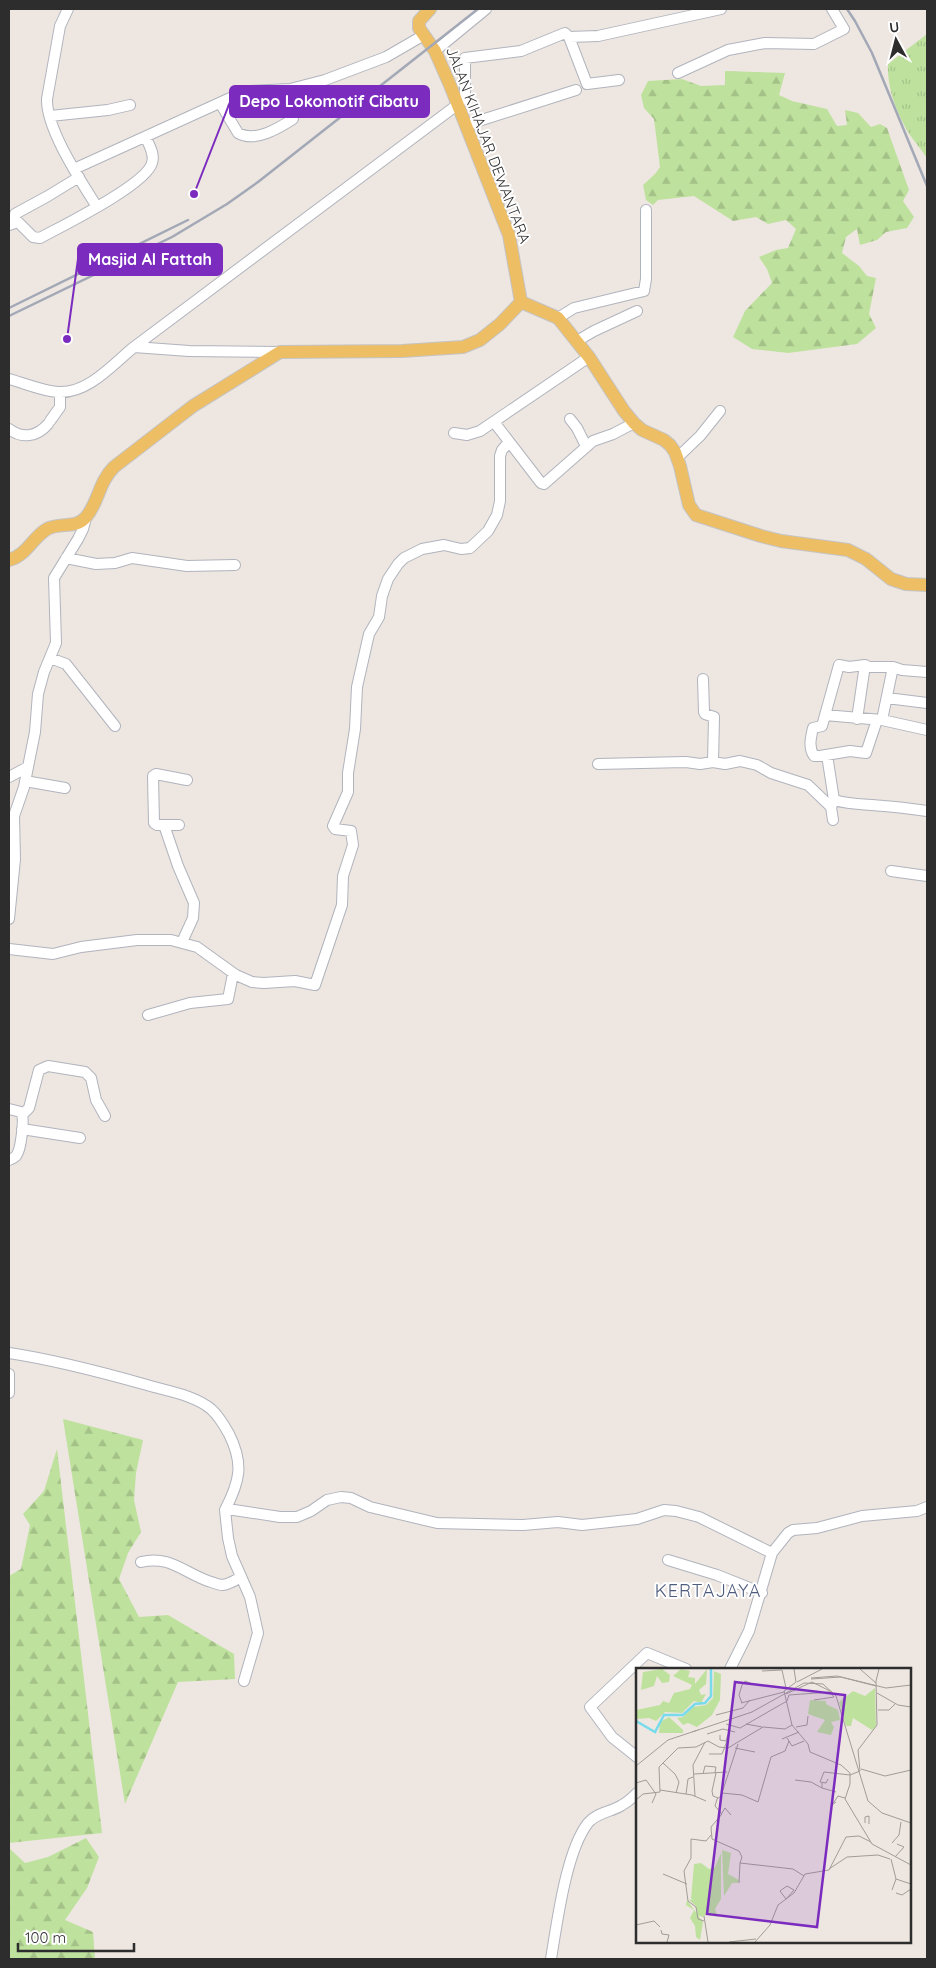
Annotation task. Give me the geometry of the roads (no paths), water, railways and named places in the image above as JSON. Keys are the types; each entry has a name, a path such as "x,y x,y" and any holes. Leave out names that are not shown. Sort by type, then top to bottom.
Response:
{"main road":[{"path":"424,35 418,25 424,14 430,9"},
{"name":"JALAN KIHAJAR DEWANTARA","path":"424,35 435,51 509,235 521,302"},
{"path":"9,560 21,555 41,533 49,528 80,522 86,518 104,478 114,466 193,406 280,352 402,351 464,348 480,340 493,330 521,302 558,318 589,357 624,412 642,430 664,440 675,452 687,499 696,514 768,538 848,550 866,559 891,579 906,584 927,585"}],"street":[{"path":"68,9 60,26 47,99 50,116 61,145 97,207"},
{"path":"435,51 486,9"},
{"path":"9,379 60,392 71,391 91,382 134,347 457,105 465,97 465,58 521,51 563,34 569,36 598,36 721,9"},
{"path":"678,73 728,50 764,43 814,44 844,29 832,9"},
{"path":"10,224 15,214 48,196 76,173 220,103 250,91 290,89 325,80 386,57 424,35"},
{"path":"569,36 587,84 619,80"},
{"path":"466,125 576,90"},
{"path":"220,103 238,133 242,135 267,133 293,119"},
{"path":"50,116 108,110 130,105"},
{"path":"10,224 19,223 33,237 40,238 97,207 142,176 150,167 153,158 146,138"},
{"path":"558,318 574,308 644,291 646,280 646,210"},
{"path":"577,341 637,311"},
{"path":"134,347 189,351 280,352"},
{"path":"454,433 460,435 473,434 494,422 589,357"},
{"path":"9,429 18,435 27,436 40,432 60,407 60,392"},
{"path":"677,458 700,436 720,411"},
{"path":"570,419 586,446"},
{"path":"494,422 541,483 544,484 597,438 613,434 634,423"},
{"path":"9,949 53,954 80,947 162,939 182,942 205,951 233,974 257,982 295,982 315,985 342,905 343,876 352,850 351,831 335,829 333,826 348,792 348,773 355,730 357,687 369,634 380,614 382,596 392,571 404,558 422,549 444,545 461,549 470,548 488,531 497,515 500,504 500,453 509,442"},
{"path":"9,919 15,859 14,816 25,781 35,732 38,694 56,642 54,578 84,529 86,518"},
{"path":"66,558 96,564 115,563 132,558 187,566 235,565"},
{"path":"50,658 66,664 115,726"},
{"path":"893,667 887,698 866,753 850,751 814,756 811,752 810,742 812,728 822,726 839,665 849,667 865,665 869,667 893,667 902,670 927,672"},
{"path":"856,719 865,665"},
{"path":"703,679 704,714 714,717 713,762"},
{"path":"887,698 927,703"},
{"path":"825,715 879,720 927,730"},
{"path":"827,755 833,820"},
{"path":"598,764 686,762 725,764 740,761 758,765 771,773 808,785 833,804 851,802 858,805 927,811"},
{"path":"9,777 28,766"},
{"path":"179,825 157,825 154,823 154,775 187,780"},
{"path":"25,781 65,788"},
{"path":"164,825 178,866 194,903 193,918 182,942"},
{"path":"891,871 927,876"},
{"path":"148,1015 190,1002 226,999 228,998 233,974"},
{"path":"9,1160 16,1155 20,1147 23,1114 29,1108 38,1070 48,1066 83,1071 88,1074 92,1081 96,1100 105,1116"},
{"path":"9,1109 23,1114"},
{"path":"22,1129 80,1138"},
{"path":"9,1353 44,1358 102,1372 186,1397 210,1409 222,1422 232,1440 239,1463 236,1482 225,1510 228,1538 232,1556 254,1607 258,1633 244,1681"},
{"path":"9,1374 9,1393"},
{"path":"225,1510 280,1517 297,1517 311,1512 327,1500 341,1497 352,1498 370,1507 437,1523 523,1525 558,1522 582,1525 636,1519 664,1510 699,1517 772,1553"},
{"path":"730,1668 749,1631 762,1593 772,1553 784,1537 793,1530 817,1528 862,1516 917,1511 927,1507"},
{"path":"668,1560 717,1575 762,1593"},
{"path":"141,1562 165,1561 200,1578 221,1585 228,1584 241,1577"},
{"path":"590,1707 647,1653 684,1668"},
{"path":"590,1707 636,1752"},
{"path":"590,1707 612,1737 636,1756"},
{"path":"551,1959 561,1900 569,1867 588,1823 602,1813 621,1806 636,1794"}],"railway":[{"path":"9,316 172,237 227,204 258,182 478,9"},
{"path":"847,9 872,53 927,186"},
{"path":"9,308 188,220"}],"place":[{"name":"Depo Lokomotif Cibatu","path":"194,194"},
{"name":"Masjid Al Fattah","path":"67,339"}],"district":[{"name":"KERTAJAYA","path":"708,1591"}]}
